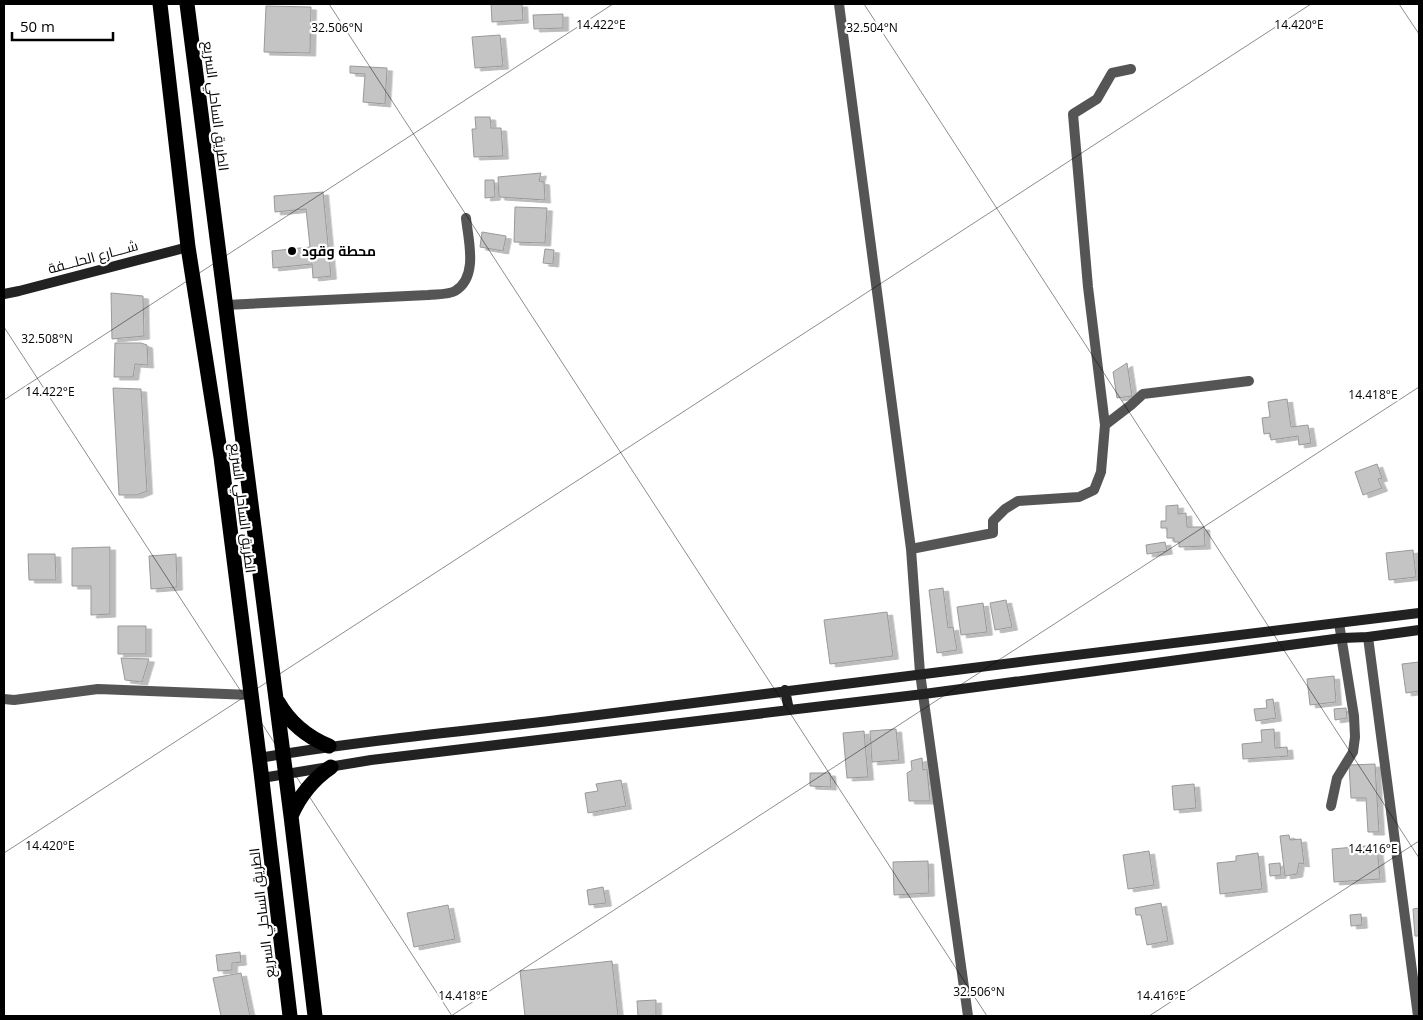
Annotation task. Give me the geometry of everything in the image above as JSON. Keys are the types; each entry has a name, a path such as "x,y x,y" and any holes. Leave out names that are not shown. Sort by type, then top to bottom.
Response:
{"highway":[{"name":"الطريق الساحلي السريع","path":"160,4 188,246 221,456 290,1016"},
{"name":"الطريق الساحلي السريع","path":"187,4 292,816 315,1016"},
{"path":"276,699 298,728 329,746"},
{"path":"292,816 303,793 311,783 331,767"}],"street":[{"path":"839,4 911,550 920,673 968,1016"},
{"path":"911,550 993,534 993,521 1005,509 1018,501 1079,497 1094,490 1101,472 1105,424 1088,286 1073,114 1097,99 1112,73 1131,69"},
{"path":"226,305 428,295 454,292 465,281 471,265 466,218"},
{"name":"شــــارع الحلـــفة","path":"4,294 188,246"},
{"path":"1105,424 1143,394 1249,381"},
{"path":"259,758 329,746 475,731 920,673 1419,613"},
{"path":"1331,806 1337,778 1353,752 1355,738 1354,716 1340,623"},
{"path":"262,778 371,760 924,694 1342,638 1419,630"},
{"path":"1368,636 1418,1016"},
{"path":"1096,653 1096,671"},
{"path":"4,700 98,689 251,695"},
{"path":"785,690 789,710"},
{"path":"475,731 475,748"}],"building":[{"path":"491,4 522,4 523,20 492,22"},
{"path":"266,6 311,7 310,53 264,52"},
{"path":"563,14 563,28 534,29 533,15"},
{"path":"500,35 503,66 475,68 472,37"},
{"path":"350,66 387,68 385,104 363,102 365,74 350,73"},
{"path":"475,117 490,117 491,128 501,128 503,156 474,157 472,129 476,129"},
{"path":"541,173 539,181 544,182 545,200 499,197 498,177"},
{"path":"485,180 494,180 495,197 485,198"},
{"path":"323,192 331,276 313,278 312,264 273,268 272,251 310,247 306,209 275,212 274,196"},
{"path":"515,207 547,208 545,243 514,242"},
{"path":"482,232 506,236 503,251 480,247"},
{"path":"545,249 554,250 553,264 543,263"},
{"path":"111,293 143,296 144,336 112,339"},
{"path":"115,343 141,343 147,345 148,365 135,364 133,377 114,377"},
{"path":"1127,363 1132,396 1117,398 1113,372"},
{"path":"113,388 141,389 147,491 137,495 119,495"},
{"path":"1287,399 1291,427 1308,425 1311,443 1299,445 1298,436 1271,440 1270,433 1264,434 1262,418 1270,417 1268,402"},
{"path":"1377,464 1382,478 1378,479 1382,488 1363,495 1355,472"},
{"path":"1178,505 1178,514 1186,513 1187,527 1204,527 1205,546 1179,547 1179,542 1174,542 1174,538 1167,538 1167,528 1161,528 1161,521 1166,521 1166,506"},
{"path":"1165,542 1167,551 1147,554 1146,545"},
{"path":"110,547 110,614 91,615 91,586 72,586 72,548"},
{"path":"1413,550 1416,577 1389,580 1386,553"},
{"path":"28,554 55,554 56,580 29,580"},
{"path":"176,554 177,587 151,589 149,556"},
{"path":"943,588 948,628 953,627 957,650 937,653 929,590"},
{"path":"1006,600 1012,627 995,630 990,603"},
{"path":"983,603 987,632 961,635 957,607"},
{"path":"887,612 893,656 830,664 824,620"},
{"path":"118,626 146,626 146,654 118,654"},
{"path":"121,658 149,659 142,682 125,680"},
{"path":"1419,662 1419,691 1406,693 1402,664"},
{"path":"1334,676 1336,702 1310,705 1307,679"},
{"path":"1273,699 1276,718 1256,721 1254,709 1267,708 1266,700"},
{"path":"1346,708 1347,718 1335,720 1334,709"},
{"path":"896,729 899,760 872,762 870,731"},
{"path":"1274,729 1275,748 1287,747 1288,756 1243,759 1242,744 1262,742 1261,730"},
{"path":"864,731 868,777 847,778 843,733"},
{"path":"922,758 923,770 927,769 930,801 909,801 907,773 912,770 911,761"},
{"path":"1375,764 1379,832 1368,832 1366,798 1351,798 1349,765"},
{"path":"810,773 830,773 831,787 810,786"},
{"path":"621,780 626,806 588,813 585,793 598,791 596,784"},
{"path":"1194,784 1196,808 1174,810 1172,786"},
{"path":"1289,835 1290,840 1301,839 1304,864 1299,863 1297,874 1285,876 1280,836"},
{"path":"1377,845 1380,879 1334,882 1332,849"},
{"path":"1149,851 1154,885 1128,889 1123,855"},
{"path":"1258,853 1262,889 1220,894 1217,863 1236,861 1236,856"},
{"path":"928,861 929,893 894,895 893,862"},
{"path":"1280,863 1281,875 1270,876 1269,864"},
{"path":"603,887 606,903 589,905 587,890"},
{"path":"1161,903 1168,941 1147,945 1141,915 1136,915 1135,908"},
{"path":"448,905 455,939 414,947 407,913"},
{"path":"1419,908 1419,936 1415,936 1413,909"},
{"path":"1361,914 1362,925 1351,926 1350,915"},
{"path":"240,952 241,962 232,963 232,970 218,971 216,955"},
{"path":"612,961 618,1016 525,1016 520,971"},
{"path":"241,973 250,1016 221,1016 213,978"},
{"path":"656,1000 656,1016 638,1016 637,1001"}],"place":[{"name":"محطة وقود","path":"292,251"}]}
